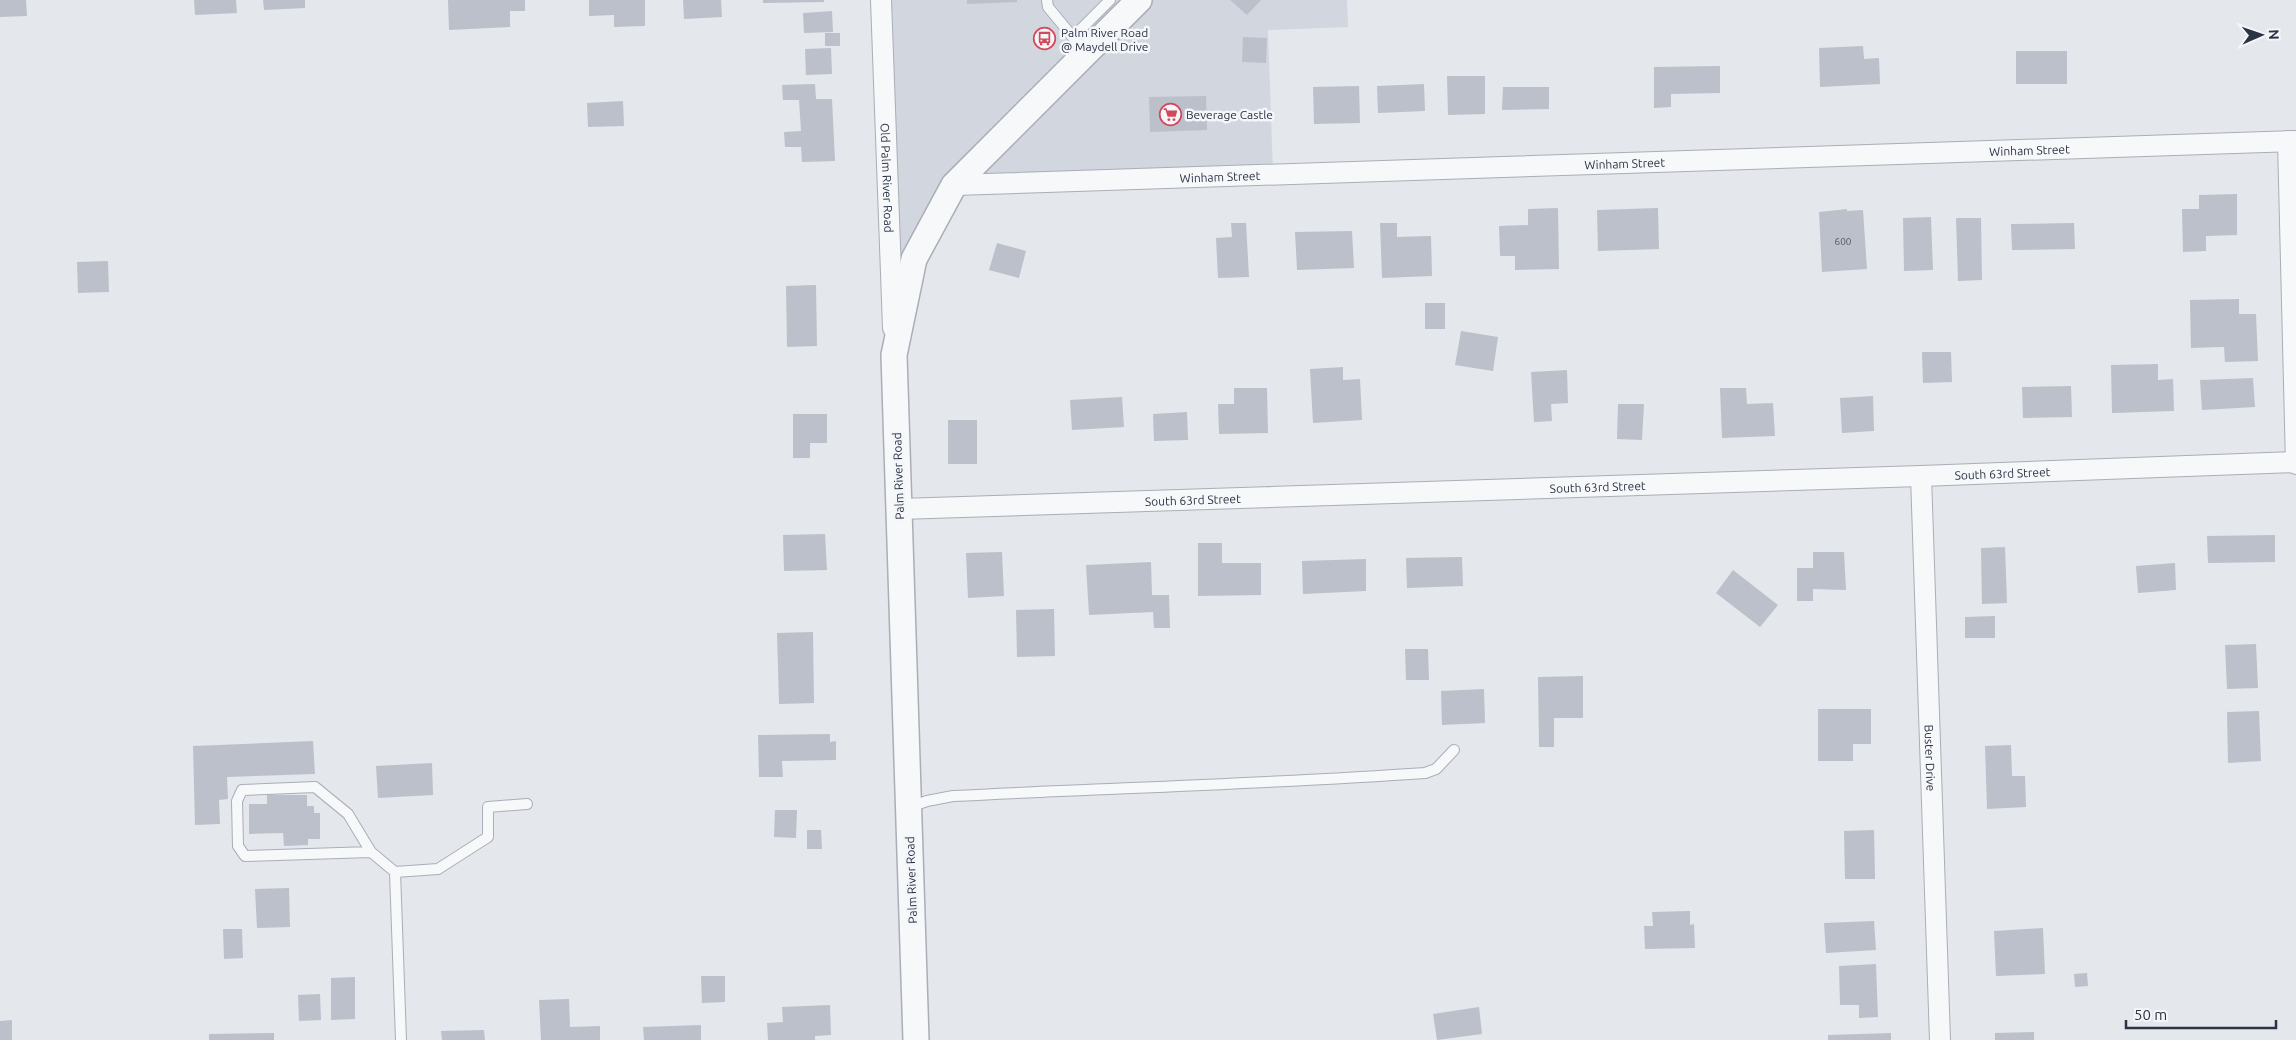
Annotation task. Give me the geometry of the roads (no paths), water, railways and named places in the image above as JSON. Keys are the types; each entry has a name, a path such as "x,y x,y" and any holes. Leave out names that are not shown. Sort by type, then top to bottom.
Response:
{"street":[{"name":"Old Palm River Road","path":"881,0 894,355"},
{"name":"Palm River Road","path":"916,1040 894,355 914,259 954,185 1079,45 1139,0"},
{"name":"Winham Street","path":"954,185 2292,141"},
{"path":"2292,141 2296,463"},
{"name":"South 63rd Street","path":"898,509 2296,463"},
{"name":"Buster Drive","path":"1921,476 1940,1040"}],"lane":[{"path":"1047,0 1048,7 1079,45 1110,0"},
{"path":"909,808 933,799 953,796 1208,784 1282,783 1425,773 1436,769 1454,750"},
{"path":"371,852 245,856 238,846 237,801 242,790 315,787 348,814 371,852 395,872 438,869 488,837 488,807 527,804"},
{"path":"395,872 401,1040"}],"place":[{"name":"Palm River Road @ Maydell Drive","path":"1045,39"},
{"name":"Beverage Castle","path":"1170,114"}]}
